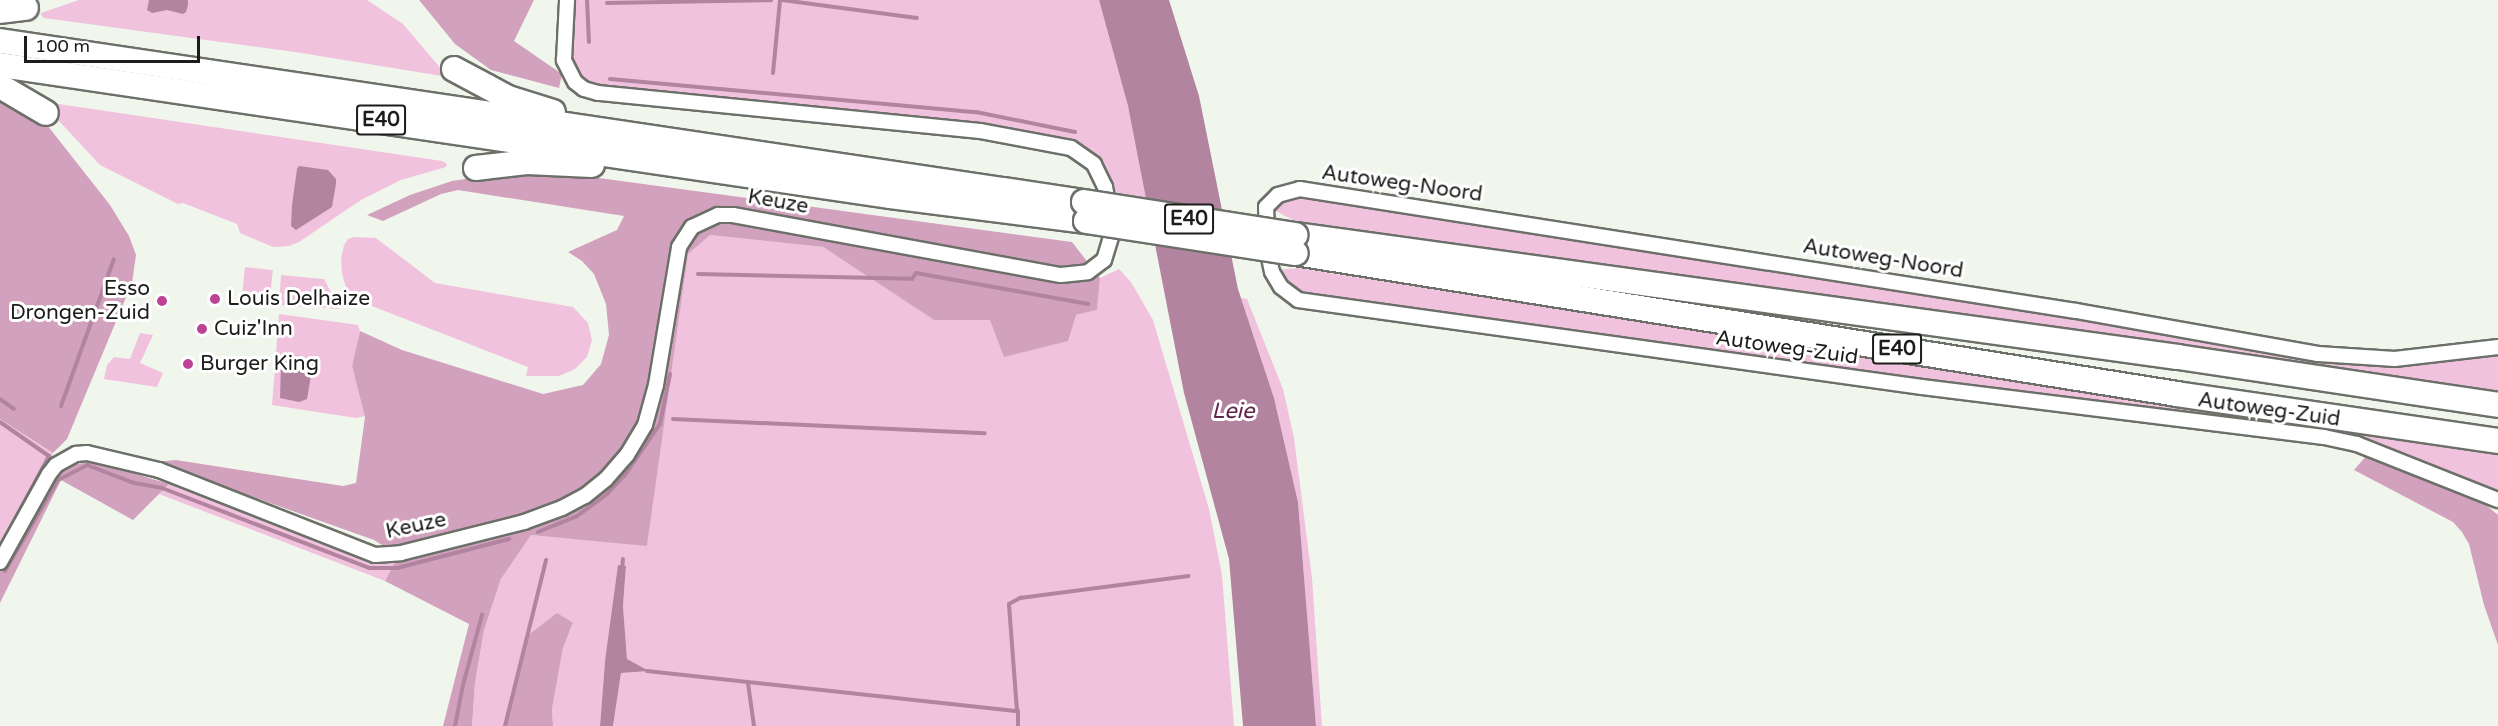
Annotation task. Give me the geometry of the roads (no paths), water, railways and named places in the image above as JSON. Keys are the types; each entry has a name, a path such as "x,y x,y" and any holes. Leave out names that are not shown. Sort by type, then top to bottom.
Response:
{"highway":[{"path":"0,11 26,8"},
{"name":"E40","path":"0,42 594,129 1085,212 1296,244 2165,392 2498,441"},
{"name":"E40","path":"0,65 762,176 1085,212"},
{"path":"454,69 508,98 569,117 594,129"},
{"path":"0,86 46,113"},
{"path":"476,168 527,162 762,176"},
{"name":"E40","path":"1296,244 2178,357 2498,405"}],"street":[{"name":"Keuze","path":"0,562 49,474 56,465 76,454 87,453 159,470 375,555 401,553 524,522 562,508 585,496 606,479 627,455 645,425 656,385 679,247 692,227 718,215 733,215 1061,274 1088,272 1104,260 1113,230 1105,187 1094,164 1071,148 980,132 598,93 575,82 564,60 567,0"},
{"name":"Autoweg-Noord","path":"1266,207 1278,195 1300,189 2076,311 2318,354 2395,359 2498,347"},
{"name":"Autoweg-Zuid","path":"1266,207 1268,253 1272,272 1281,287 1298,300 1910,386 2324,437 2357,444 2498,500"}],"water":[{"path":"149,0 188,0 188,5 183,14 167,10 152,13 147,10"},
{"name":"Leie","path":"1099,0 1169,0 1199,96 1238,289 1274,398 1298,502 1316,726 1243,726 1229,559 1184,393 1128,106"},
{"path":"299,166 328,170 336,179 336,184 332,207 296,230 291,226"},
{"path":"288,355 301,356 313,364 307,399 299,402 280,398 281,364"},
{"path":"618,565 626,566 623,606 627,659 649,671 621,673 613,726 600,726 605,661"}],"waterway":[{"path":"587,0 589,42"},
{"path":"607,3 771,0"},
{"path":"773,73 780,0"},
{"path":"782,0 917,18"},
{"path":"610,79 976,112 1075,132"},
{"path":"61,406 114,259"},
{"path":"698,274 912,279 916,273 1088,304"},
{"path":"538,532 577,516 607,494 624,476 660,424 670,374"},
{"path":"0,399 14,409"},
{"path":"673,419 985,433"},
{"path":"0,422 49,456 0,547"},
{"path":"5,571 58,480 87,465 134,483 162,488 369,568 397,568 509,539"},
{"path":"622,570 623,559"},
{"path":"505,726 546,560"},
{"path":"1017,711 1009,604 1020,598 1189,576"},
{"path":"455,726 463,685 482,615"},
{"path":"647,671 1018,711 1018,726"},
{"path":"748,683 754,726"}],"place":[{"name":"Louis Delhaize","path":"215,299"},
{"name":"Esso Drongen-Zuid","path":"162,301"},
{"name":"Cuiz'Inn","path":"202,329"},
{"name":"Burger King","path":"188,364"}]}
